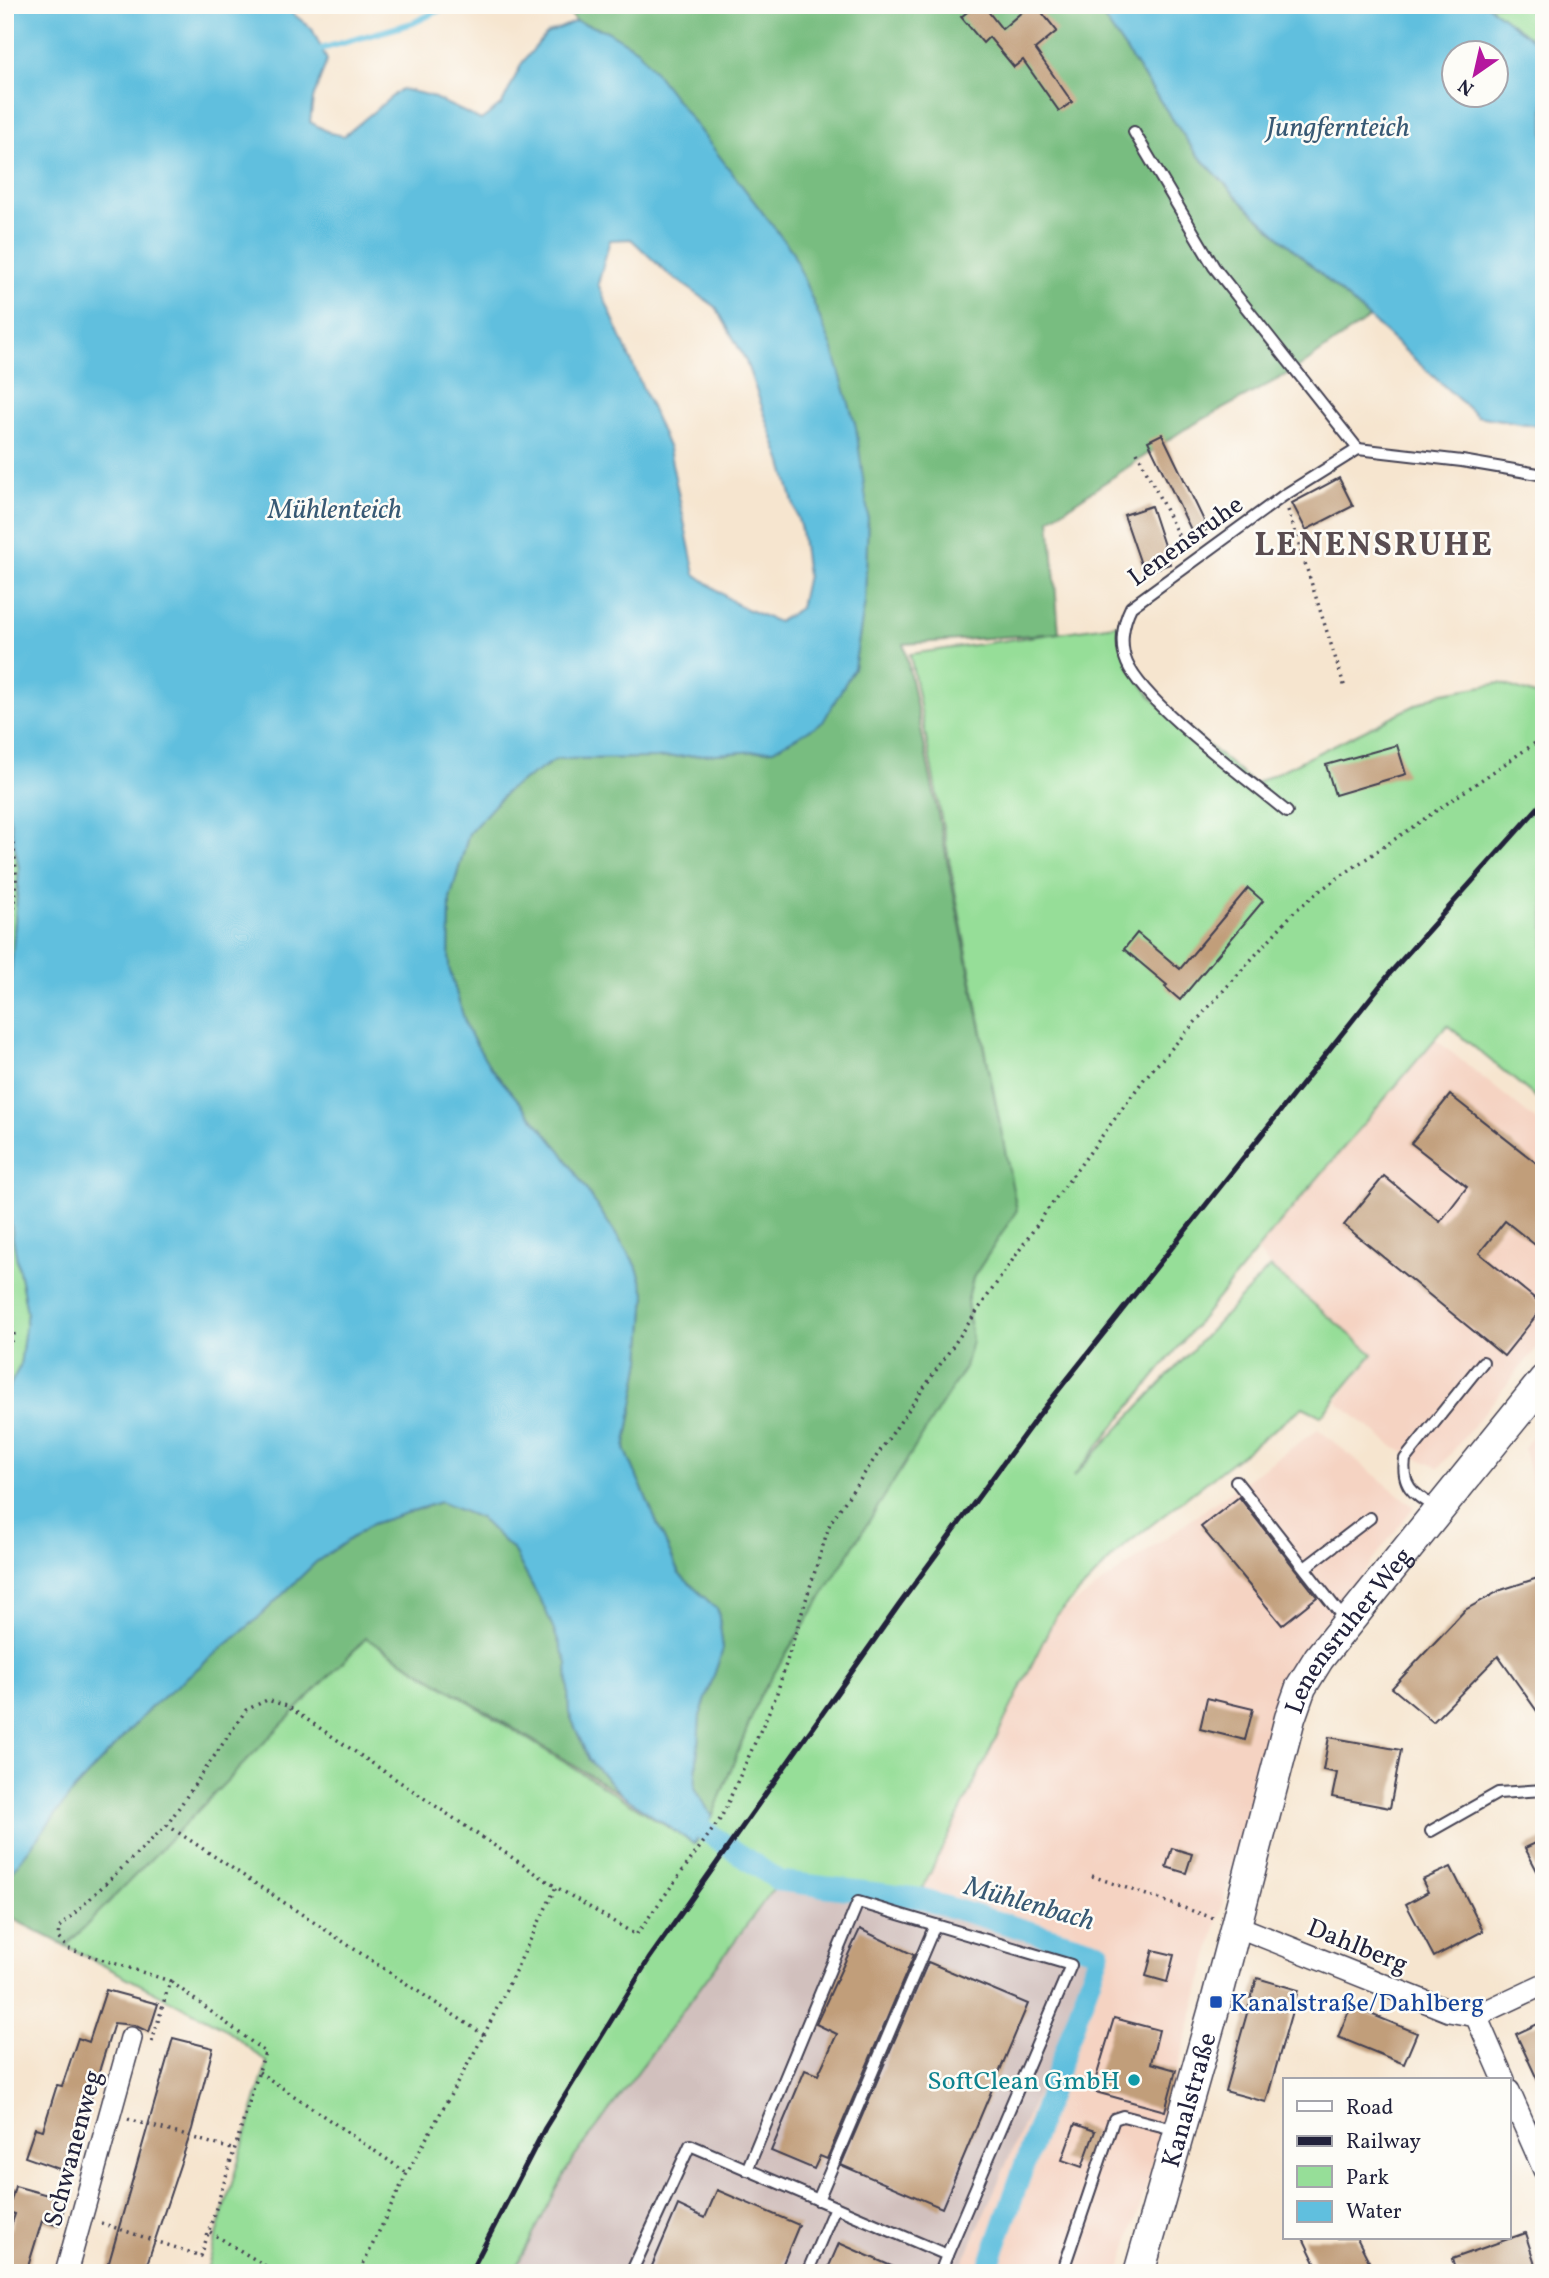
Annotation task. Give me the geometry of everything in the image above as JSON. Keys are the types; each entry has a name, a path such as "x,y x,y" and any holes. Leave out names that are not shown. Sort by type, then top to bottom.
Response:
{"street":[{"name":"Lenensruher Weg","path":"1234,1925 1290,1718 1307,1678 1347,1622 1544,1380"},
{"name":"Dahlberg","path":"1234,1925 1449,2011 1476,2016"},
{"name":"Kanalstraße","path":"1139,2273 1180,2131 1234,1925"},
{"path":"1503,2078 1476,2016 1544,1984"},
{"name":"Schwanenweg","path":"66,2273 131,2038"},
{"path":"1510,2093 1544,2170"}],"lane":[{"path":"1535,5 1544,12"},
{"path":"1134,132 1214,267 1358,449 1462,461 1544,475"},
{"name":"Lenensruhe","path":"1287,812 1152,698 1127,663 1122,624 1131,607 1283,496 1358,449"},
{"path":"1438,1510 1413,1493 1403,1475 1405,1459 1483,1362"},
{"path":"1236,1481 1347,1622"},
{"path":"1306,1567 1370,1518"},
{"path":"1431,1831 1498,1793 1544,1790"},
{"path":"747,2169 858,1902 1071,1965 940,2273"},
{"path":"818,2200 936,1924"},
{"path":"1062,2273 1114,2119 1123,2116 1180,2131"},
{"path":"631,2273 691,2145 947,2255"},
{"path":"807,2273 835,2207"}],"path":[{"path":"1136,452 1192,562"},
{"path":"1283,496 1345,688"},
{"path":"82,2217 201,2256 265,2052 170,1981 69,1949 58,1938 60,1928 167,1825 246,1710 267,1700 287,1706 556,1887 636,1935 721,1818 776,1696 830,1523 1050,1206 1145,1078 1302,905 1544,737"},
{"path":"5,817 10,830 16,877 13,927 5,960"},
{"path":"5,1203 5,1234"},
{"path":"5,1292 14,1335 5,1354"},
{"path":"167,1825 484,2035"},
{"path":"1092,1876 1234,1925"},
{"path":"359,2273 407,2173 484,2035 556,1887"},
{"path":"131,2038 151,2044 170,1981"},
{"path":"259,2072 407,2173"},
{"path":"110,2114 235,2150"},
{"path":"209,2231 277,2273"}],"shaded area":[{"path":"1435,1039 1544,1127 1544,1339 1439,1468 1395,1448 1337,1402 1373,1354 1270,1267 1257,1250"},
{"path":"1544,1419 1544,1509 1537,1508 1524,1448"},
{"path":"1318,1429 1414,1507 1305,1648 1277,1702 1143,2198 1119,2273 958,2273 1100,1952 918,1898 1055,1617"},
{"path":"779,1881 918,1898 1100,1952 958,2273 513,2273 571,2162"}],"green space":[{"path":"563,5 1095,5 1195,152 1247,207 1369,318 1297,369 1185,429 1050,519 1059,633 904,644 1017,1210 973,1278 967,1302 972,1341 965,1367 760,1696 712,1817 695,1788 700,1716 723,1649 718,1610 679,1574 625,1449 641,1360 646,1295 636,1265 561,1151 490,1067 467,1029 449,968 450,899 469,833 508,790 557,759 657,758 773,750 823,721 854,668 865,602 868,514 792,251 725,165 607,31 576,21"},
{"path":"1487,5 1544,5 1544,48"},
{"path":"1122,624 1127,663 1152,698 1254,784 1438,694 1500,683 1544,698 1544,1104 1447,1025 1257,1250 1073,1477 1270,1267 1373,1354 1321,1416 1303,1407 1123,1547 1055,1617 918,1898 779,1881 571,2162 513,2273 206,2273 267,2062 224,2028 66,1946 366,1638 695,1844 712,1817 760,1696 972,1341 967,1302 973,1278 1016,1210 910,654"},
{"path":"5,793 19,869 5,1050"},
{"path":"5,1172 13,1239 27,1312 20,1366 5,1395"},
{"path":"440,1502 480,1518 513,1550 546,1611 567,1663 569,1713 589,1760 622,1795 366,1638 66,1946 5,1915 5,1880 75,1789 152,1706 256,1620 316,1562 372,1524"}],"water":[{"name":"Mühlenteich","path":"5,5 289,5 292,13 312,29 327,60 313,99 310,122 330,133 344,136 401,89 428,95 481,120 502,104 522,63 546,34 576,21 607,31 638,50 792,251 832,347 856,427 868,514 865,602 854,668 823,722 773,750 657,758 557,759 508,790 469,833 450,899 449,968 467,1029 490,1067 561,1151 636,1265 646,1295 641,1360 625,1449 679,1574 718,1610 723,1649 700,1716 695,1788 712,1817 694,1844 622,1795 589,1760 569,1713 567,1663 546,1611 513,1550 480,1518 440,1502 372,1524 316,1562 256,1620 152,1706 75,1789 5,1880 5,1395 20,1366 27,1312 13,1239 5,1172 5,1050 19,869 5,793","holes":["631,239 667,273 716,307 745,359 782,463 801,530 807,575 800,608 778,622 739,606 695,574 669,449 598,284 610,240"]},
{"name":"Jungfernteich","path":"1095,5 1487,5 1544,48 1544,427 1477,416 1247,207 1195,152"}],"building":[{"path":"976,5 983,5 1002,29 1030,5 1036,5 1057,31 1035,49 1072,102 1059,111 1023,60 1014,67 989,37 983,43 961,17"},
{"path":"1162,434 1208,529 1194,536 1148,441"},
{"path":"1339,478 1353,506 1306,530 1292,503"},
{"path":"1151,506 1170,564 1144,573 1124,515"},
{"path":"1397,745 1406,774 1335,795 1326,765"},
{"path":"1248,888 1263,901 1180,1000 1165,987 1167,985 1124,949 1137,933 1180,969"},
{"path":"1450,1095 1544,1169 1544,1252 1505,1221 1479,1253 1544,1306 1504,1356 1344,1225 1384,1176 1440,1222 1467,1187 1411,1143"},
{"path":"1239,1497 1317,1597 1282,1625 1201,1527"},
{"path":"1544,1576 1544,1721 1498,1656 1433,1722 1392,1688 1465,1610 1501,1590"},
{"path":"1207,1698 1253,1709 1245,1740 1200,1729"},
{"path":"1329,1737 1401,1750 1390,1808 1332,1797 1337,1773 1323,1770"},
{"path":"1544,1839 1544,1884 1525,1848"},
{"path":"1172,1848 1192,1854 1186,1873 1166,1867"},
{"path":"1451,1867 1483,1931 1434,1957 1406,1904 1428,1892 1422,1880"},
{"path":"860,1929 914,1955 827,2159 820,2156 814,2169 771,2151 805,2070 818,2075 837,2034 816,2024"},
{"path":"1153,1950 1174,1955 1167,1982 1146,1976"},
{"path":"928,1962 1028,2004 942,2208 841,2165"},
{"path":"1257,1978 1298,1990 1266,2102 1225,2091"},
{"path":"106,1990 158,2004 149,2032 134,2025 114,2023 68,2172 25,2157 35,2128 43,2130 57,2085 62,2086 78,2038 89,2042"},
{"path":"1351,2006 1417,2033 1404,2064 1338,2037"},
{"name":"SoftClean GmbH","path":"1114,2018 1159,2030 1151,2063 1176,2070 1165,2111 1092,2091"},
{"path":"1544,2021 1544,2094 1516,2034"},
{"path":"173,2038 213,2048 192,2129 144,2273 106,2273"},
{"path":"1075,2124 1095,2131 1082,2167 1062,2160"},
{"path":"15,2186 66,2200 59,2226 42,2221 26,2273 5,2268 5,2244 15,2214 8,2212"},
{"path":"717,2190 799,2225 779,2273 649,2273 678,2205 705,2218"},
{"path":"1525,2233 1538,2273 1456,2273 1452,2259"},
{"path":"1304,2240 1358,2240 1375,2273 1320,2273"},
{"path":"839,2243 907,2273 826,2273"}],"waterway":[{"path":"321,49 413,23 450,5"},
{"name":"Mühlenbach","path":"704,1830 779,1881 918,1898 1100,1952 986,2273"}],"railway":[{"path":"470,2273 545,2128 649,1959 899,1605 1038,1416 1391,972 1544,801"}],"place":[{"name":"Kanalstraße/Dahlberg","path":"1216,2002"},
{"name":"SoftClean GmbH","path":"1134,2080"}],"district":[{"name":"LENENSRUHE","path":"1374,543"}]}
